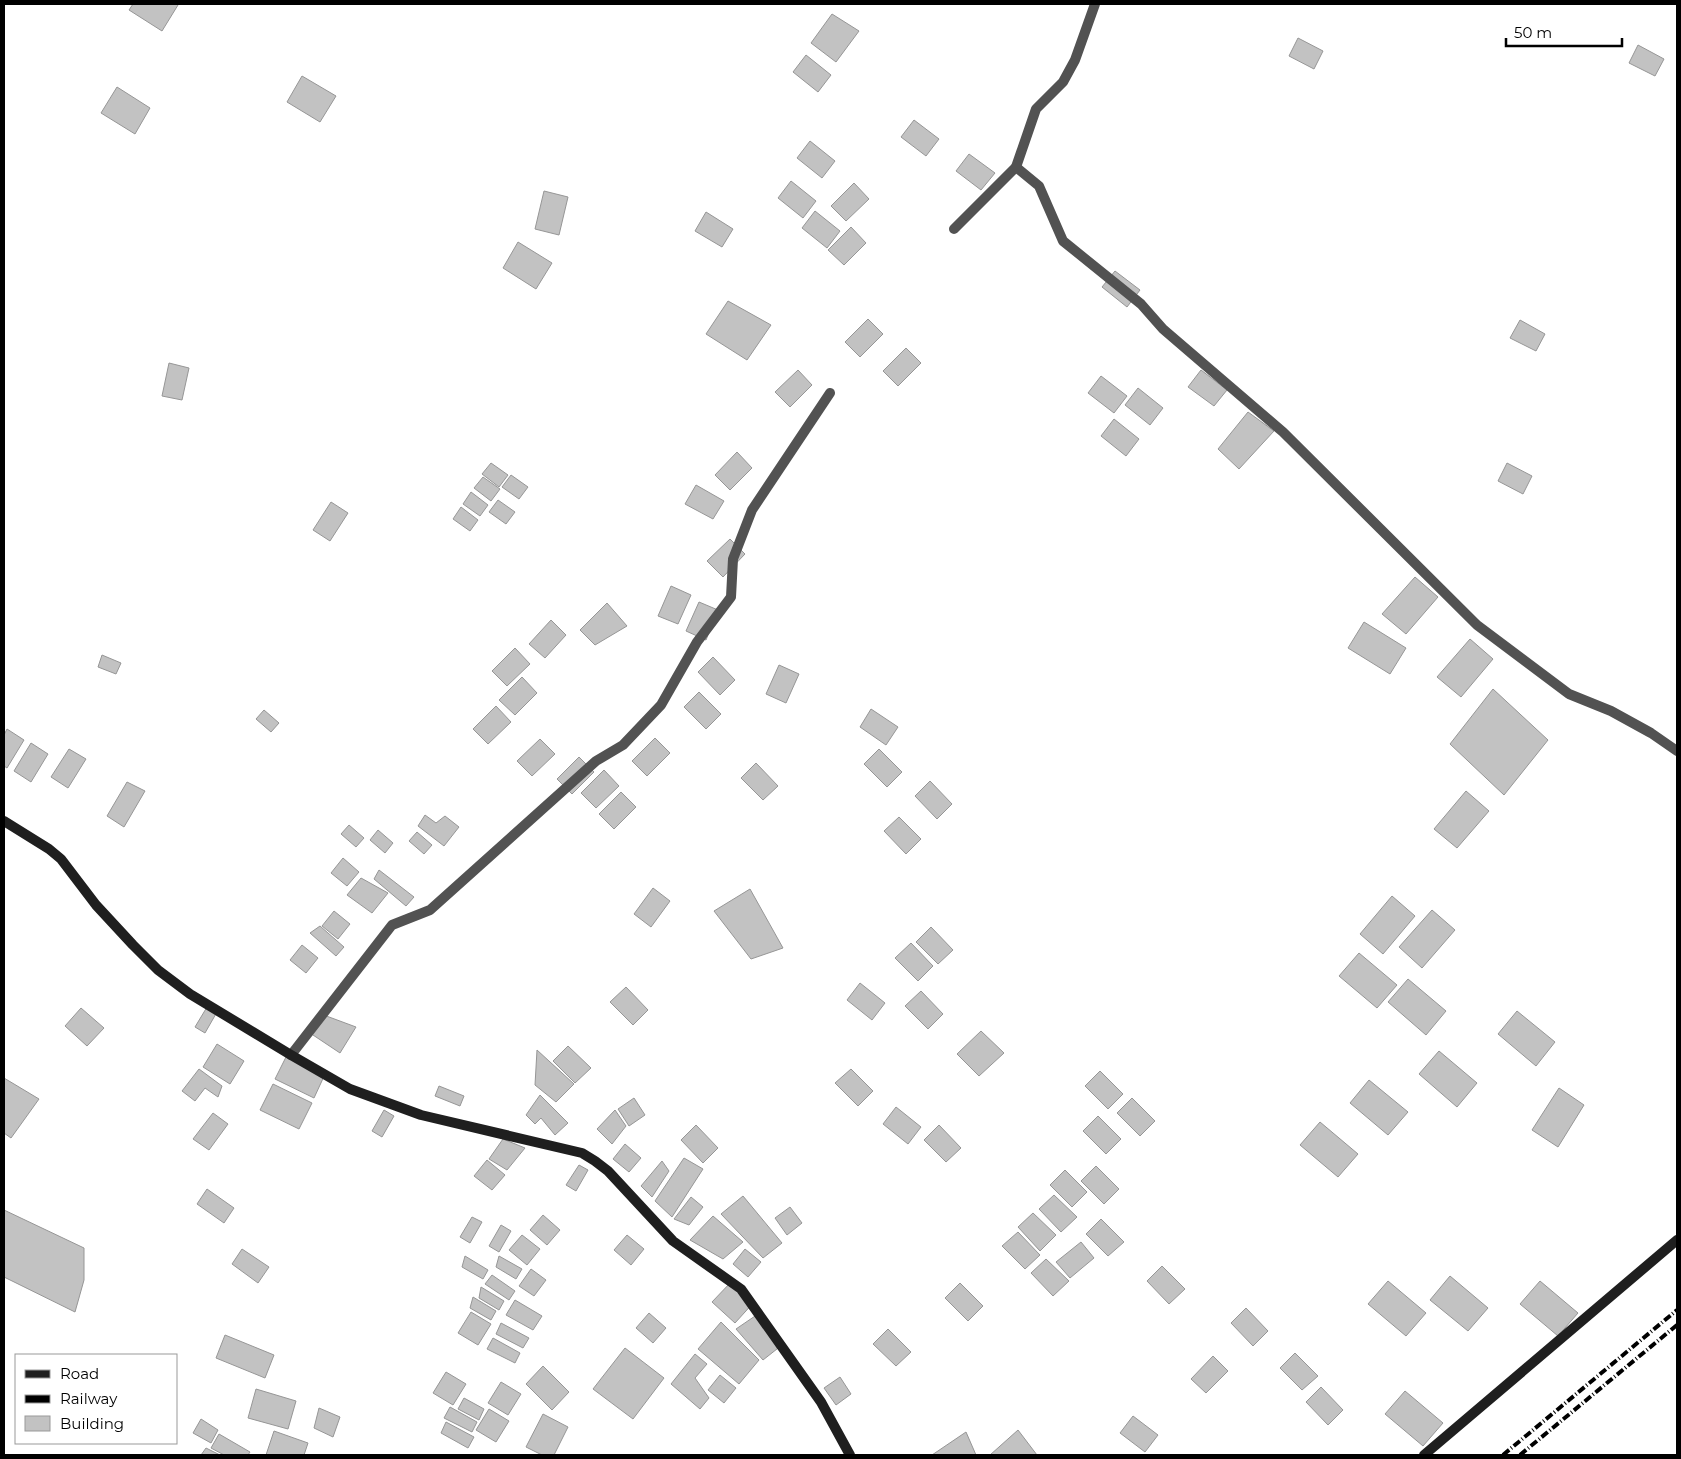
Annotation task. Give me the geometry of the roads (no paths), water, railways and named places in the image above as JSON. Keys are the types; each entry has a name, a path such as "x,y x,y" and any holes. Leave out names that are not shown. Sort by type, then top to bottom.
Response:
{"street":[{"path":"954,229 1016,167 1036,109 1063,82 1071,67 1095,4"},
{"path":"1016,167 1038,186 1063,241 1141,304 1163,329 1283,432 1478,625 1569,694 1611,711 1677,751"},
{"path":"291,1056 392,925 430,910 596,762 622,745 661,705 697,642 731,598 733,559 752,510 830,393"},
{"path":"4,821 49,849 61,859 96,905 158,970 190,994 291,1056 350,1089 421,1115 582,1153 595,1161 608,1171 673,1241 741,1289 820,1402 850,1455"},
{"path":"1424,1455 1677,1240"}],"railway":[{"path":"1503,1455 1677,1310"},
{"path":"1520,1455 1677,1325"}]}
